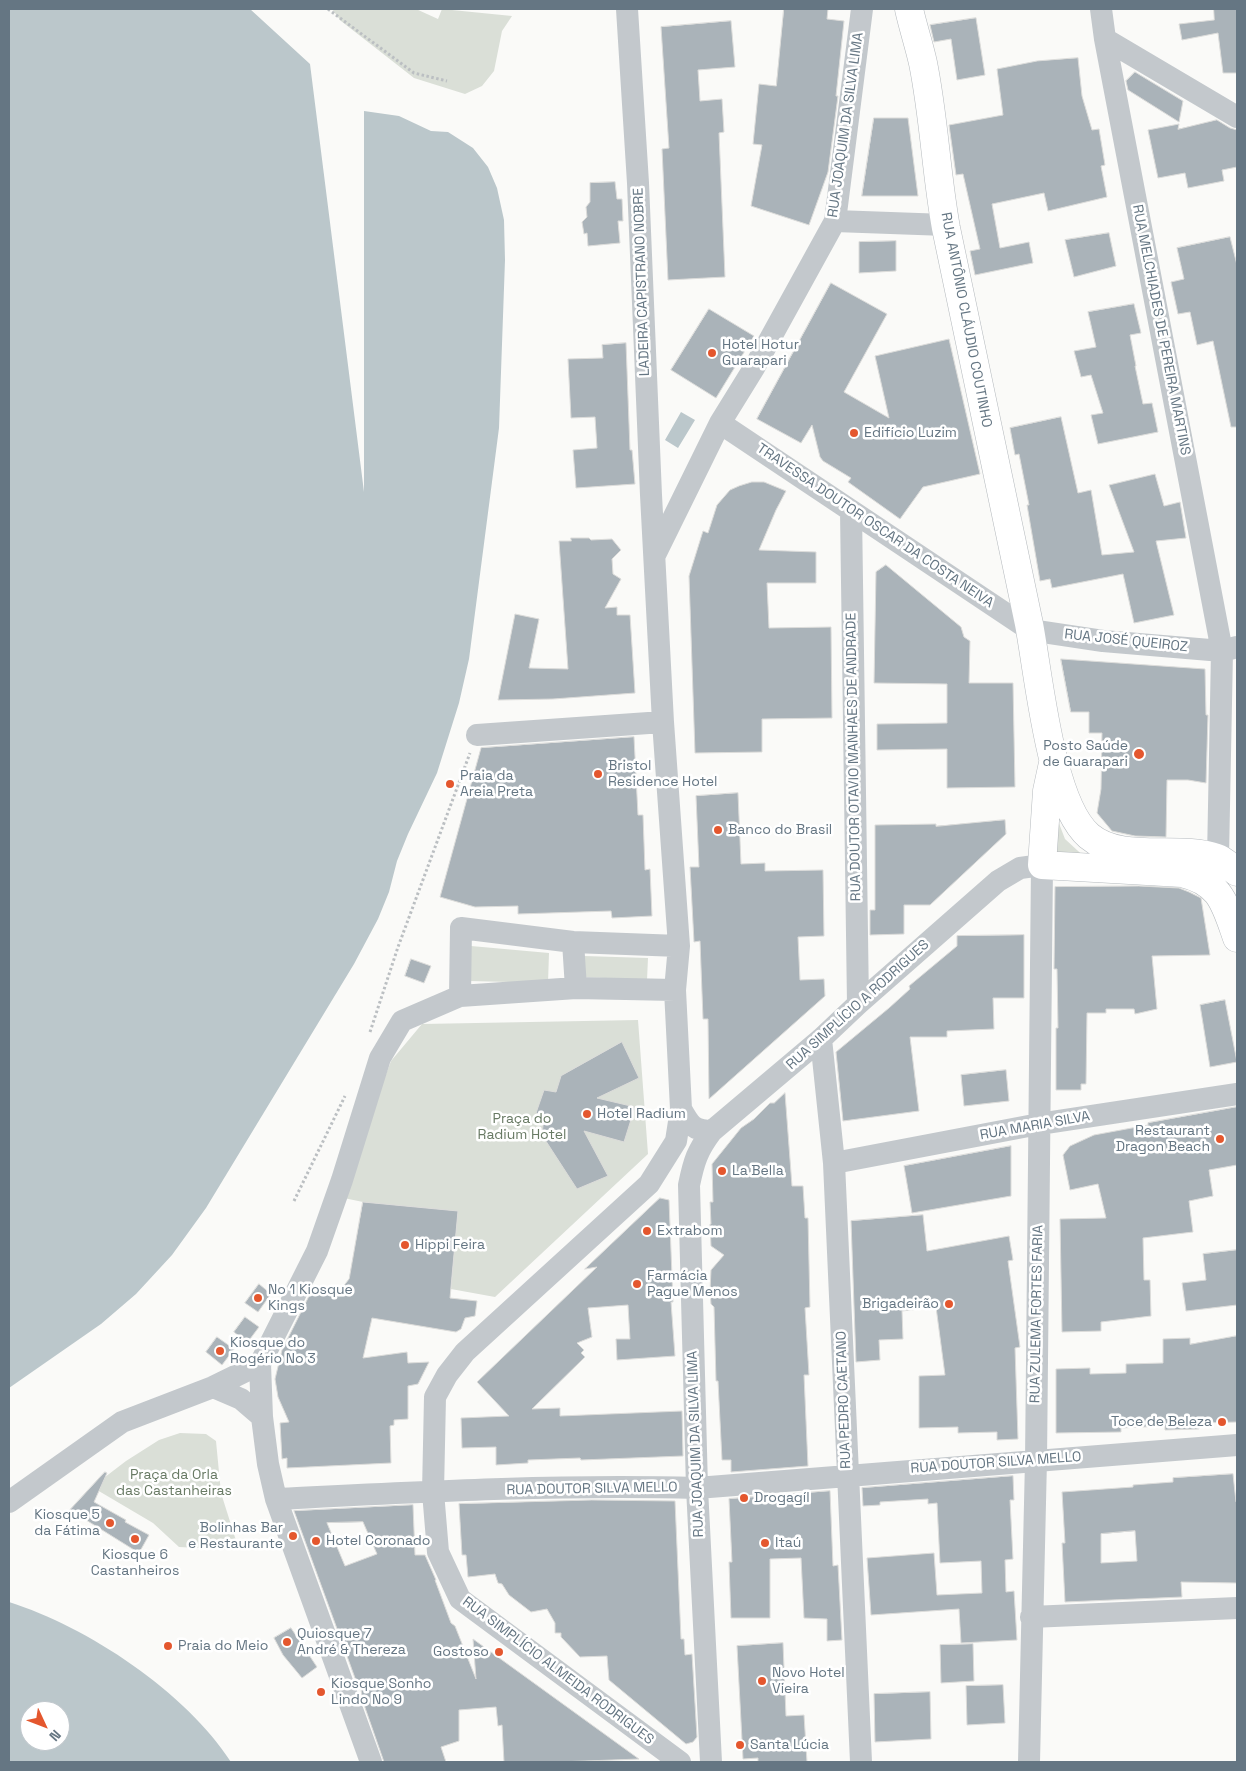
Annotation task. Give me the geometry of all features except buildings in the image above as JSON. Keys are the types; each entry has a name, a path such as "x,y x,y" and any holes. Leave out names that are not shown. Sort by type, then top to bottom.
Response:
{"main road":[{"name":"RUA ANTÔNIO CLÁUDIO COUTINHO","path":"909,9 923,63 946,225 1030,630 1053,761"},
{"path":"1053,761 1048,791 1042,865 1192,875 1204,881 1218,894 1224,904 1237,938"},
{"path":"1053,761 1076,820 1088,835 1100,843 1118,850 1193,853 1228,865"}],"street":[{"name":"LADEIRA CAPISTRANO NOBRE","path":"627,9 638,183 655,556"},
{"name":"RUA JOAQUIM DA SILVA LIMA","path":"649,1184 676,1141 681,1109 676,990 679,946 663,722 655,556 720,423 759,360 835,221 862,9"},
{"name":"RUA MELCHIADES DE PEREIRA MARTINS","path":"1101,9 1105,39 1230,649 1228,865"},
{"path":"1105,39 1237,117"},
{"path":"835,221 946,225"},
{"name":"TRAVESSA DOUTOR OSCAR DA COSTA NEIVA","path":"720,423 1030,630"},
{"name":"RUA DOUTOR OTAVIO MANHAES DE ANDRADE","path":"850,510 858,1004"},
{"name":"RUA JOSÉ QUEIROZ","path":"1030,630 1103,641 1230,649"},
{"path":"477,735 663,722"},
{"name":"RUA SIMPLÍCIO A RODRIGUES","path":"712,1131 821,1039 998,881 1020,868 1042,865"},
{"name":"RUA ZULEMA FORTES FARIA","path":"1029,1762 1036,1460 1042,865"},
{"path":"460,996 461,928 573,942 679,946"},
{"path":"573,942 576,988"},
{"path":"372,1762 276,1499 268,1464 262,1417 260,1364 317,1251 342,1180 380,1058 402,1021 460,996 576,988 676,990"},
{"name":"RUA PEDRO CAETANO","path":"821,1039 834,1163 861,1762"},
{"name":"RUA MARIA SILVA","path":"834,1163 1039,1124 1237,1094"},
{"path":"681,1109 689,1124 700,1131 712,1131"},
{"name":"RUA JOAQUIM DA SILVA LIMA","path":"711,1762 697,1488 689,1185 695,1159 702,1144 712,1131"},
{"path":"649,1184 669,1174 679,1175 689,1185"},
{"name":"RUA SIMPLÍCIO ALMEIDA RODRIGUES","path":"649,1184 465,1352 447,1375 435,1397 433,1492 438,1552 460,1599 680,1762"},
{"path":"9,1502 122,1422 213,1387 260,1364"},
{"path":"213,1387 241,1399 262,1417"},
{"name":"RUA DOUTOR SILVA MELLO","path":"276,1499 433,1492 649,1486 697,1488 1237,1445"},
{"path":"1031,1616 1237,1608"}],"path":[{"path":"328,9 414,73 447,81"},
{"path":"368,1036 398,947 477,735"},
{"path":"294,1201 348,1089"}],"green space":[{"path":"332,9 416,9 438,19 442,9 512,16 502,31 494,71 482,86 465,94 414,78 341,21"},
{"path":"1050,800 1065,839 1090,862 1049,858"},
{"path":"471,946 549,953 548,983 470,981"},
{"path":"584,956 648,958 647,980 583,977"},
{"name":"Praça do Radium Hotel","path":"638,1020 648,1154 495,1297 451,1289 458,1211 363,1202 339,1197 391,1061 422,1024"},
{"name":"Praça da Orla das Castanheiras","path":"180,1433 206,1434 216,1441 221,1493 239,1550 179,1547 153,1523 92,1487 126,1461 159,1440"}],"shaded area":[{"path":"9,9 250,9 310,64 364,492 364,111 399,116 431,131 448,132 473,148 488,167 497,188 504,220 505,260 499,428 469,659 459,703 437,773 397,861 389,892 378,919 354,964 206,1208 172,1255 136,1294 101,1324 9,1388"},
{"path":"681,412 695,420 678,448 665,440"},
{"path":"9,1602 71,1628 133,1665 162,1687 188,1711 212,1736 231,1762 9,1762"}],"place":[{"name":"Hotel Hotur Guarapari","path":"712,353"},
{"name":"Edifício Luzim","path":"854,433"},
{"name":"Posto Saúde de Guarapari","path":"1139,754"},
{"name":"Bristol Residence Hotel","path":"598,774"},
{"name":"Praia da Areia Preta","path":"450,784"},
{"name":"Banco do Brasil","path":"718,830"},
{"name":"Hotel Radium","path":"587,1114"},
{"name":"Restaurant Dragon Beach","path":"1220,1139"},
{"name":"La Bella","path":"722,1171"},
{"name":"Extrabom","path":"647,1231"},
{"name":"Hippi Feira","path":"405,1245"},
{"name":"Farmácia Pague Menos","path":"637,1284"},
{"name":"No 1 Kiosque Kings","path":"258,1298"},
{"name":"Brigadeirão","path":"949,1304"},
{"name":"Kiosque do Rogério No 3","path":"220,1351"},
{"name":"Toce de Beleza","path":"1222,1422"},
{"name":"Drogagíl","path":"744,1498"},
{"name":"Kiosque 5 da Fátima","path":"110,1523"},
{"name":"Bolinhas Bar e Restaurante","path":"293,1536"},
{"name":"Kiosque 6 Castanheiros","path":"135,1539"},
{"name":"Hotel Coronado","path":"316,1541"},
{"name":"Itaú","path":"765,1543"},
{"name":"Quiosque 7 André & Thereza","path":"287,1642"},
{"name":"Praia do Meio","path":"168,1646"},
{"name":"Gostoso","path":"499,1652"},
{"name":"Novo Hotel Vieira","path":"762,1681"},
{"name":"Kiosque Sonho Lindo No 9","path":"321,1692"},
{"name":"Santa Lúcia","path":"740,1745"}]}
